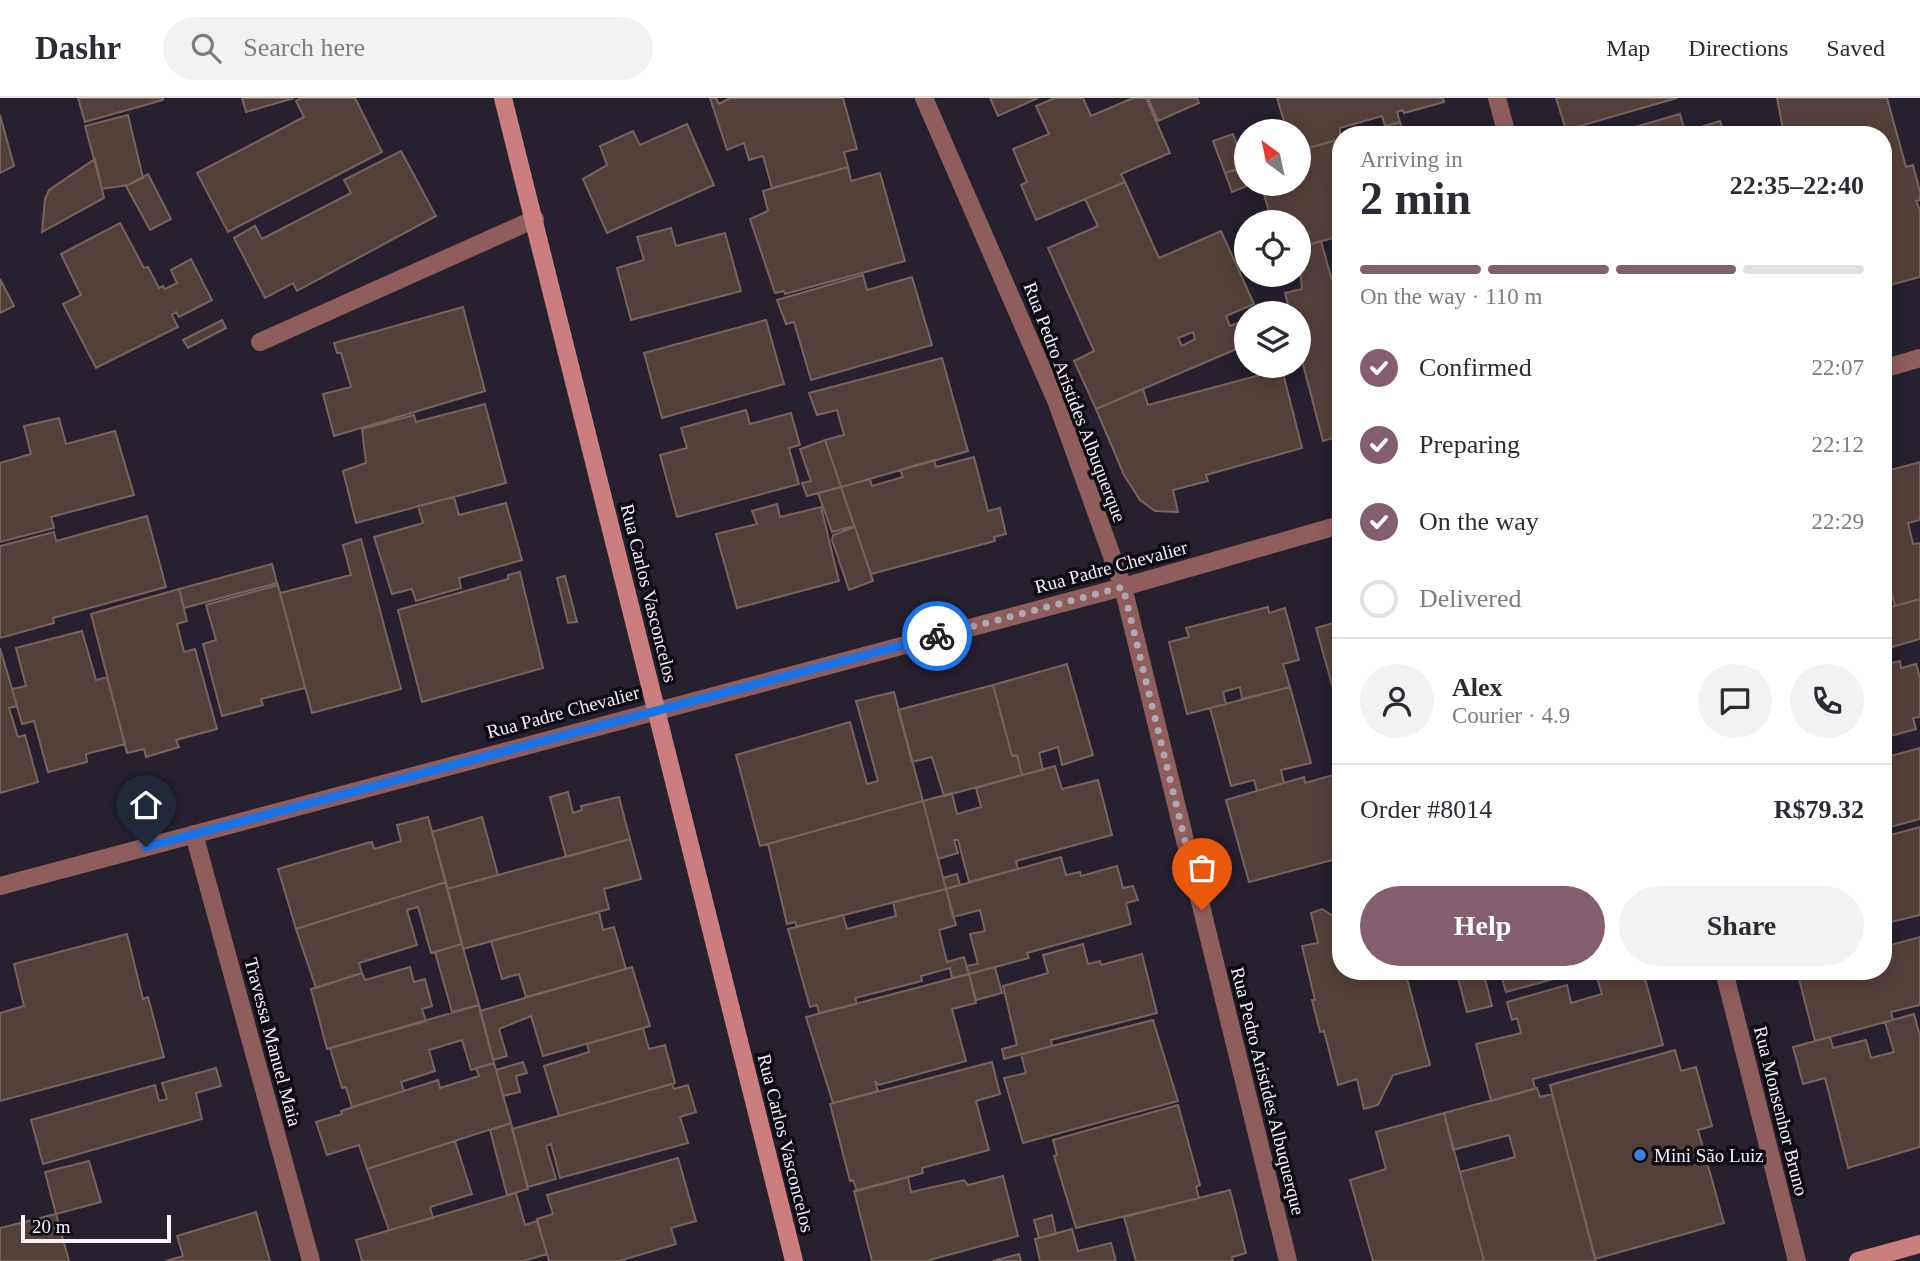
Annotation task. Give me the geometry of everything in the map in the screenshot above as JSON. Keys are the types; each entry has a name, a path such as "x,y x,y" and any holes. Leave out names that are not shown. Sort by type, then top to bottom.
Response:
{"main road":[{"name":"Rua Carlos Vasconcelos","path":"503,98 794,1261"},
{"path":"1858,1261 1920,1244"}],"street":[{"name":"Rua Pedro Aristides Albuquerque","path":"923,98 1057,403 1123,587 1288,1261"},
{"path":"1497,98 1505,126"},
{"path":"260,342 535,219"},
{"path":"1892,366 1920,358"},
{"name":"Rua Padre Chevalier","path":"0,886 656,709 1123,587 1332,527"},
{"name":"Travessa Manuel Maia","path":"194,834 311,1261"},
{"name":"Rua Monsenhor Bruno","path":"1726,980 1797,1261"}],"building":[{"path":"78,98 163,98 163,100 85,122"},
{"path":"242,98 294,98 246,112"},
{"path":"301,98 355,98 382,152 228,232 197,173 304,117 296,101"},
{"path":"710,98 716,98 719,104 730,98 843,98 857,149 844,152 848,167 772,188 763,156 749,160 744,143 727,150"},
{"path":"990,98 1038,98 998,116"},
{"path":"1055,98 1083,98 1091,116 1133,98 1146,98 1170,153 1121,174 1125,182 1036,220 1021,185 1027,182 1013,149 1049,134 1036,106"},
{"path":"1148,98 1197,98 1199,103 1158,121"},
{"path":"1277,98 1443,98 1444,102 1404,113 1403,110 1397,112 1400,122 1385,126 1382,116 1347,126 1332,126 1332,141 1311,147 1311,119 1283,119"},
{"path":"1556,98 1677,98 1580,126 1565,126"},
{"path":"1777,98 1887,98 1906,167 1913,165 1920,192 1920,200 1916,201 1920,210 1920,277 1892,285 1892,126 1782,126"},
{"path":"1680,114 1683,126 1638,126"},
{"path":"0,115 14,166 0,173"},
{"path":"128,115 143,178 128,185 102,189 85,126"},
{"path":"1720,121 1722,126 1704,126"},
{"path":"1400,122 1401,126 1386,126"},
{"path":"687,124 714,185 607,233 583,179 607,165 600,146 633,131 640,145"},
{"path":"1233,134 1234,170 1225,173 1213,141"},
{"path":"1332,141 1332,238 1311,244 1311,210 1269,210 1264,196 1311,196 1311,147"},
{"path":"401,151 436,216 297,291 293,283 265,298 234,238 255,226 262,239 351,193 344,180"},
{"path":"95,159 104,198 42,232 45,199 49,190"},
{"path":"848,167 851,181 880,173 905,261 785,294 784,291 775,293 750,219 768,211 763,191"},
{"path":"1234,170 1234,191 1232,192 1225,173"},
{"path":"148,174 171,219 150,230 126,186"},
{"path":"1125,182 1159,258 1221,231 1234,260 1234,287 1246,287 1253,301 1234,301 1234,313 1226,316 1230,326 1234,324 1234,350 1096,409 1074,361 1094,351 1048,248 1098,226 1085,199","holes":["1193,332 1195,339 1182,346 1178,338"]},
{"path":"120,223 144,268 148,267 159,288 163,286 165,289 177,283 171,270 191,259 212,300 179,317 176,312 172,315 178,327 96,368 63,304 81,295 61,254"},
{"path":"671,228 676,246 725,233 741,291 631,320 617,268 644,260 637,237"},
{"path":"1321,241 1332,280 1332,438 1323,441 1307,378 1311,378 1311,301 1287,301 1285,293 1311,287 1311,244"},
{"path":"863,275 867,290 912,277 932,345 811,380 794,322 786,324 777,300"},
{"path":"0,279 14,306 0,313"},
{"path":"463,307 485,391 334,436 323,394 351,387 341,353 337,353 334,343"},
{"path":"222,320 226,328 188,348 183,340"},
{"path":"766,320 784,384 662,418 644,353"},
{"path":"942,358 968,451 841,487 825,440 844,435 837,410 817,415 809,393"},
{"path":"1248,378 1284,378 1302,448 1206,475 1208,481 1173,490 1178,512 1155,511 1140,500 1124,475 1096,409 1143,389 1148,405"},
{"path":"485,404 506,483 356,523 343,471 366,463 362,429 414,415 416,422"},
{"path":"746,410 750,424 791,413 800,445 789,448 799,484 677,517 660,455 687,448 681,428"},
{"path":"59,418 66,444 115,431 134,495 51,517 54,528 0,542 0,463 31,454 24,426"},
{"path":"825,440 841,487 807,496 802,483 811,481 800,449"},
{"path":"974,457 988,511 1000,508 1006,534 994,537 995,541 871,574 841,487 870,479 872,486 903,477 900,470 934,460 936,467"},
{"path":"1920,462 1920,520 1908,523 1913,544 1920,543 1920,599 1895,606 1892,594 1892,470"},
{"path":"841,487 854,526 832,532 818,493"},
{"path":"454,497 459,515 506,503 522,560 459,578 461,588 416,601 412,589 392,594 374,537 423,523 418,506"},
{"path":"777,504 780,517 821,507 839,581 737,608 716,534 757,524 752,511"},
{"path":"147,516 166,587 53,618 54,623 0,638 0,546 54,532 56,541"},
{"path":"855,527 873,581 849,590 832,540 833,535"},
{"path":"361,539 401,689 312,713 280,593 351,575 343,545"},
{"path":"272,564 277,583 184,608 179,589"},
{"path":"520,572 543,668 422,702 398,610 508,579 508,575"},
{"path":"565,576 577,622 568,623 557,578"},
{"path":"278,585 305,688 261,699 263,705 222,716 203,644 216,640 206,605"},
{"path":"179,589 187,621 177,624 184,652 195,649 217,729 176,740 179,747 146,757 144,749 127,753 91,614"},
{"path":"1920,599 1920,639 1892,647 1892,607"},
{"path":"1268,607 1269,613 1285,608 1299,660 1283,664 1290,687 1242,699 1240,687 1223,692 1226,704 1187,714 1169,642 1189,637 1186,628"},
{"path":"1332,623 1332,685 1316,628"},
{"path":"82,631 96,680 107,677 125,744 86,754 87,762 48,772 34,721 22,724 12,689 26,686 16,648"},
{"path":"0,648 17,706 9,708 18,737 25,735 38,782 0,793"},
{"path":"1900,661 1901,668 1916,664 1920,678 1920,717 1913,718 1916,729 1892,736 1892,663"},
{"path":"1067,664 1093,755 1062,765 1058,747 1039,753 1043,770 1022,775 1017,755 1012,756 993,685"},
{"path":"993,685 1012,756 1017,755 1022,775 944,796 932,757 912,762 898,710"},
{"path":"1290,687 1311,763 1281,770 1284,783 1257,791 1254,780 1231,786 1210,708"},
{"path":"894,692 923,801 760,846 736,755 850,722 867,784 878,781 856,701"},
{"path":"1920,748 1920,819 1892,827 1892,756"},
{"path":"1055,766 1062,789 1098,780 1112,835 1016,861 1018,869 969,882 958,840 954,840 958,853 938,859 923,801 952,793 957,814 981,807 976,788"},
{"path":"1332,775 1332,860 1249,882 1226,800 1304,777 1305,783"},
{"path":"568,792 573,813 582,810 581,806 619,797 630,839 566,857 550,797"},
{"path":"923,801 946,889 797,927 795,922 787,924 768,844"},
{"path":"428,817 446,882 296,929 278,869 367,843 372,842 374,849 401,841 397,825"},
{"path":"482,817 498,875 447,889 432,832"},
{"path":"1920,827 1920,915 1892,922 1892,835"},
{"path":"630,839 641,879 604,889 609,909 463,949 447,889"},
{"path":"1061,857 1066,875 1080,872 1081,876 1117,866 1123,888 1133,886 1138,900 1126,903 1131,924 1027,953 1029,958 969,974 966,966 978,964 970,934 985,931 980,910 953,917 946,889"},
{"path":"957,874 960,885 946,889 943,878"},
{"path":"446,882 462,944 431,953 418,907 407,910 417,945 359,963 362,973 316,988 296,929"},
{"path":"946,889 956,925 939,930 947,962 964,957 969,974 952,978 950,968 921,976 922,981 855,998 857,1004 819,1013 817,1005 810,1007 788,929 843,915 847,929 896,916 893,902"},
{"path":"1322,909 1332,915 1332,980 1407,980 1430,1065 1393,1075 1378,1105 1364,1109 1357,1079 1338,1085 1324,1031 1320,1032 1302,946 1318,943 1311,913"},
{"path":"599,912 603,930 614,927 626,969 526,997 519,974 502,979 491,941"},
{"path":"127,934 143,999 148,997 164,1057 0,1101 0,1013 24,1006 14,964"},
{"path":"1920,937 1920,1005 1891,1012 1893,1020 1815,1041 1799,980 1892,980 1892,945"},
{"path":"462,944 479,1005 452,1012 435,952"},
{"path":"1083,944 1088,964 1100,961 1101,965 1142,954 1157,1013 1051,1040 1052,1046 1004,1059 1002,1049 1017,1045 1003,986 1048,973 1043,955"},
{"path":"410,967 414,982 425,979 432,1006 422,1009 426,1021 327,1049 311,989 362,973 365,980"},
{"path":"632,967 650,1026 543,1056 531,1016 499,1029 507,1056 493,1060 480,1011"},
{"path":"995,967 1002,993 976,1000 969,974"},
{"path":"969,974 976,1003 952,1009 966,1061 879,1085 875,1081 878,1091 833,1103 806,1017"},
{"path":"1458,980 1485,980 1492,1006 1467,1012"},
{"path":"1503,980 1550,980 1506,992"},
{"path":"1598,980 1645,980 1663,1045 1533,1079 1535,1089 1491,1101 1476,1044 1521,1033 1517,1018 1512,1020 1507,1002 1567,985 1571,1003 1602,994"},
{"path":"479,1005 494,1063 471,1070 462,1040 429,1050 435,1071 401,1082 404,1091 352,1107 346,1087 342,1088 330,1048"},
{"path":"1914,1014 1920,1036 1920,1147 1848,1168 1825,1078 1803,1084 1793,1047 1830,1037 1833,1048 1866,1040 1871,1058 1894,1052 1885,1022"},
{"path":"1153,1020 1178,1101 1023,1143 1004,1078 1026,1073 1021,1054"},
{"path":"643,1028 649,1049 665,1045 675,1083 559,1116 544,1066 589,1052 587,1044"},
{"path":"1675,1050 1681,1071 1696,1067 1712,1126 1698,1130 1724,1223 1595,1259 1550,1085"},
{"path":"523,1062 527,1073 516,1076 520,1092 503,1096 496,1070"},
{"path":"992,1062 1000,1094 976,1101 989,1150 922,1168 923,1173 857,1191 853,1180 850,1181 830,1104"},
{"path":"494,1063 511,1123 367,1169 359,1145 327,1155 316,1122 342,1114 341,1111 438,1080 440,1088 479,1076 476,1068"},
{"path":"216,1068 221,1086 196,1093 202,1119 43,1164 31,1120 155,1085 159,1101 167,1099 162,1083"},
{"path":"672,1084 674,1089 688,1085 696,1112 680,1117 688,1143 560,1178 551,1144 546,1146 556,1179 528,1187 512,1129"},
{"path":"1537,1088 1540,1097 1552,1094 1596,1261 1484,1261 1460,1172 1515,1157 1509,1135 1453,1150 1444,1113"},
{"path":"1178,1105 1200,1185 1196,1187 1199,1198 1076,1228 1054,1156 1057,1155 1053,1140"},
{"path":"1444,1113 1484,1261 1373,1261 1350,1180 1386,1169 1376,1132"},
{"path":"511,1123 528,1189 507,1195 490,1130"},
{"path":"455,1141 472,1194 430,1207 433,1218 389,1230 367,1169"},
{"path":"678,1158 696,1221 671,1228 676,1244 619,1261 549,1261 537,1219 553,1214 547,1195"},
{"path":"89,1161 101,1202 56,1214 45,1172"},
{"path":"1003,1176 1018,1236 926,1261 872,1261 854,1191 908,1177 911,1192 964,1180 968,1185"},
{"path":"1230,1190 1246,1253 1232,1257 1233,1261 1136,1261 1124,1217"},
{"path":"516,1193 525,1225 537,1221 547,1254 523,1261 362,1261 356,1240"},
{"path":"256,1212 270,1261 166,1261 183,1256 177,1236"},
{"path":"56,1214 69,1261 0,1261 0,1228"},
{"path":"1052,1215 1056,1234 1039,1238 1034,1220"},
{"path":"1072,1229 1078,1251 1111,1243 1116,1261 1040,1261 1035,1239"},
{"path":"1019,1254 1021,1261 993,1261"}],"way so far":[{"path":"937,636 1123,587 1202,910"}],"place":[{"name":"Mini São Luiz","path":"1640,1155"}],"route":[{"path":"146,847 937,636"}]}
